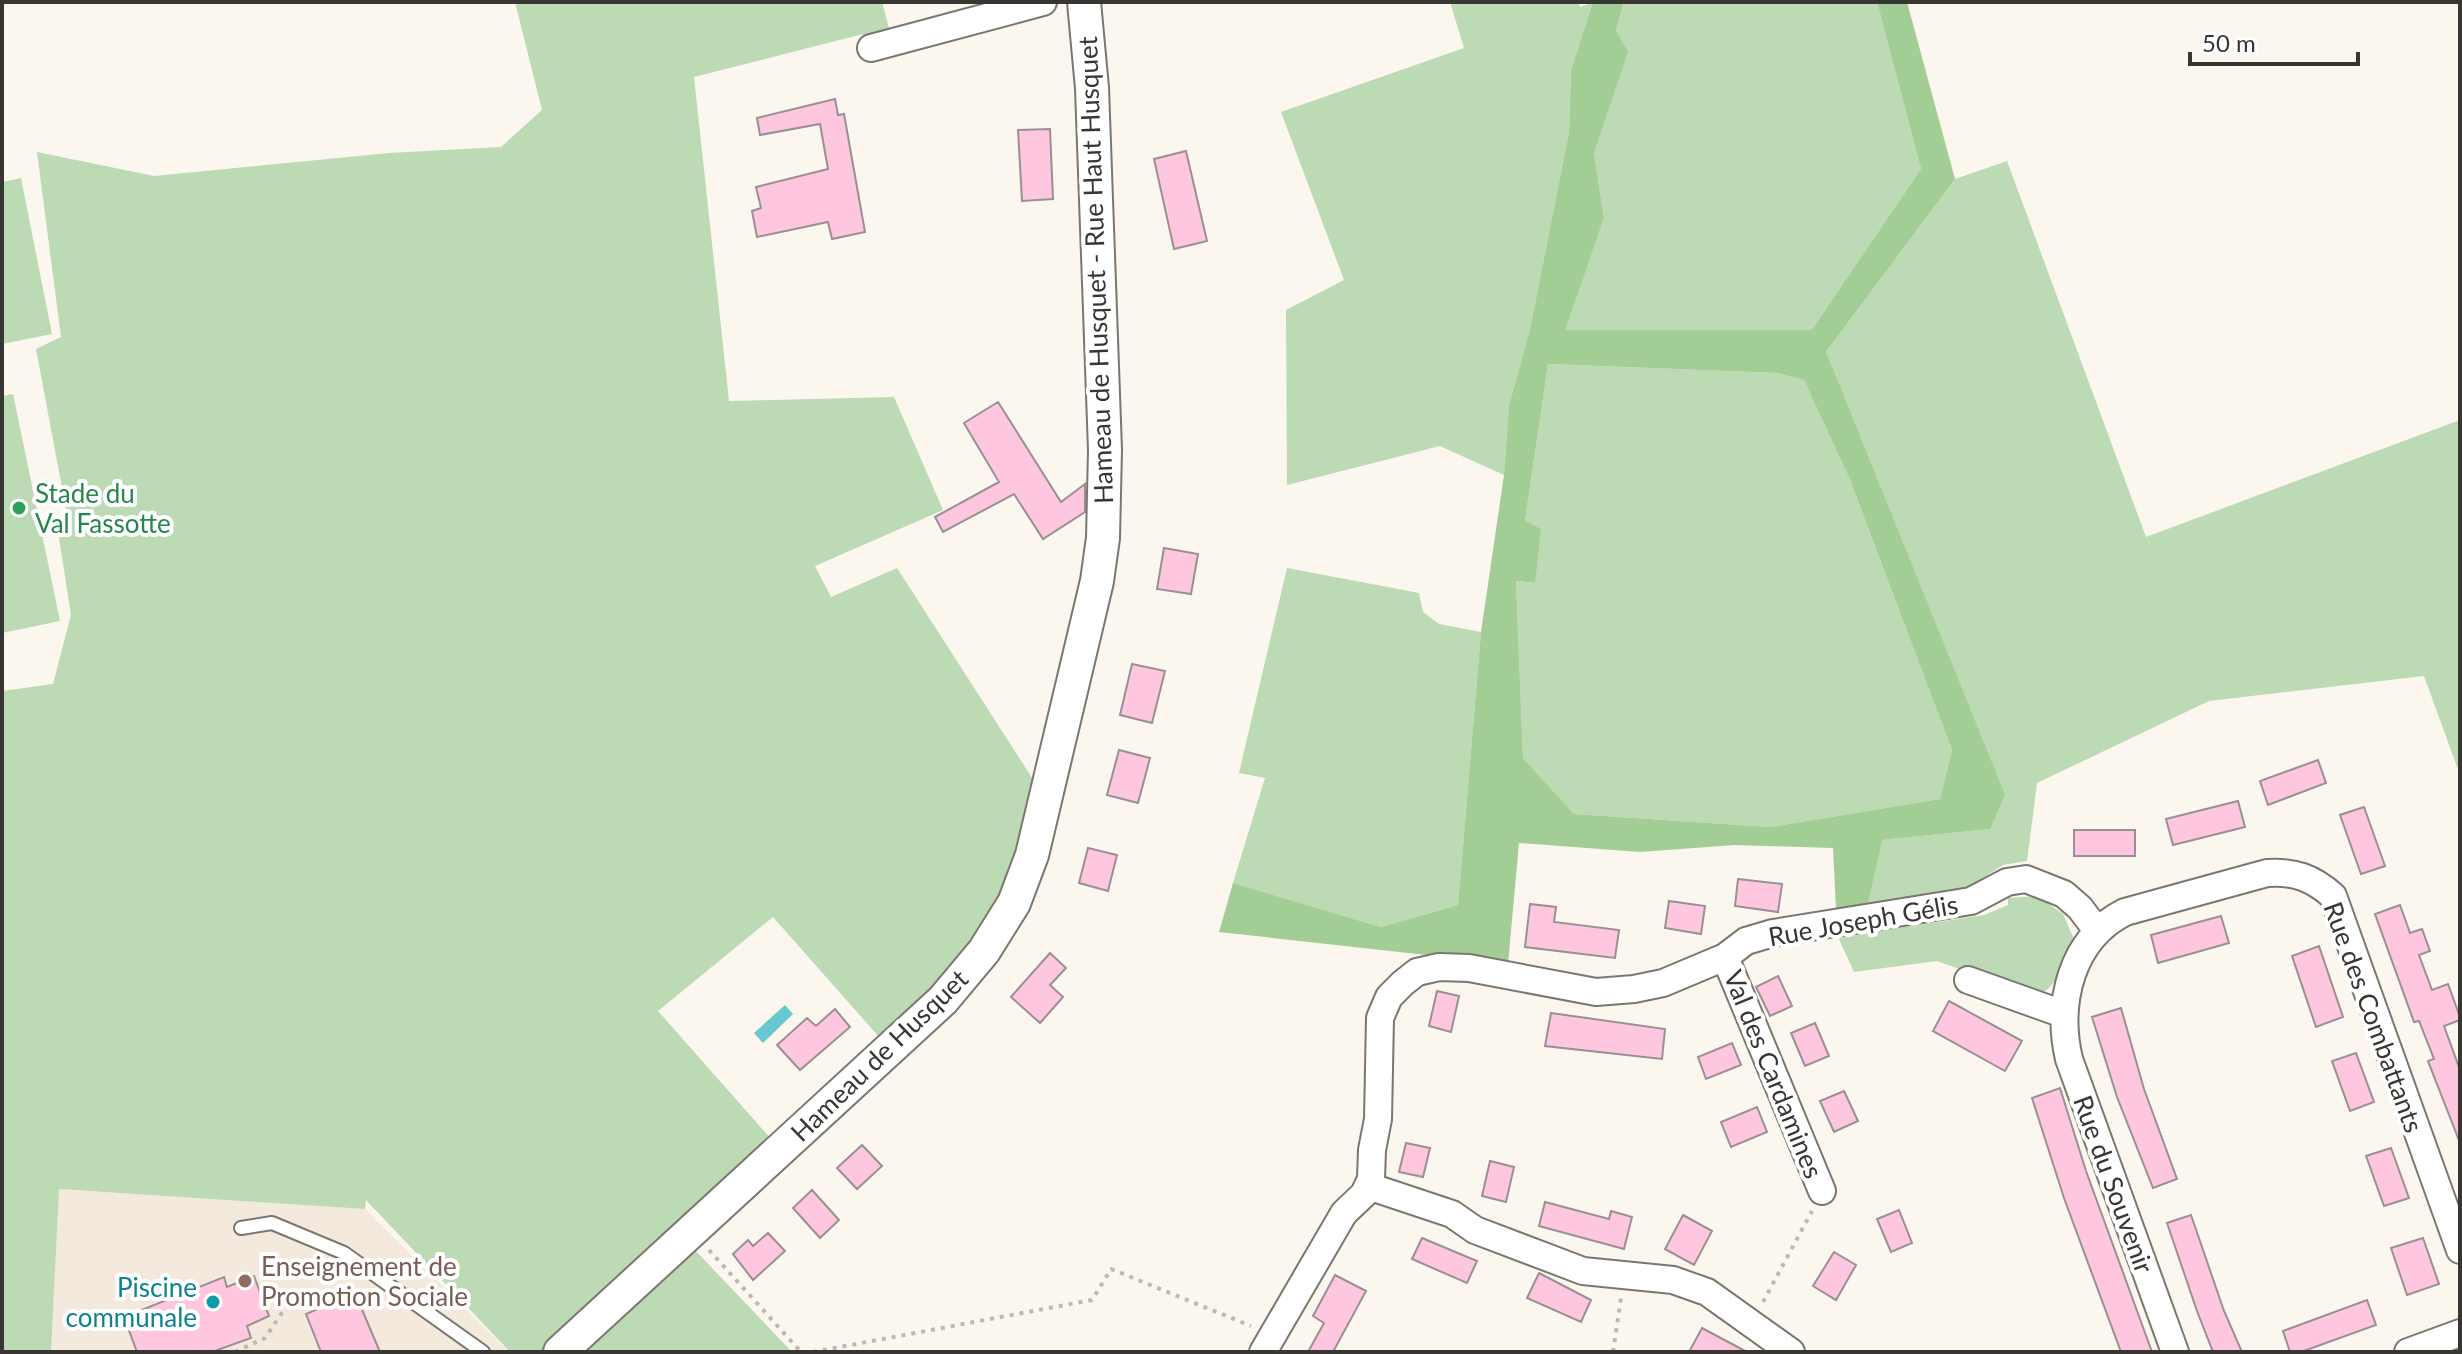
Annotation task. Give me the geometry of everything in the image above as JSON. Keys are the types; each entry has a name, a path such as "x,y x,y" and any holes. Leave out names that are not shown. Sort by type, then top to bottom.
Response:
{"street":[{"path":"871,48 1043,2"},
{"name":"Hameau de Husquet - Rue Haut Husquet","path":"1084,2 1092,88 1105,450 1103,538"},
{"name":"Hameau de Husquet","path":"560,1352 943,1000 984,951 1014,903 1032,855 1097,581 1103,538"},
{"name":"Rue des Combattants","path":"2096,929 2125,912 2220,885 2284,872 2316,881 2333,896 2460,1250"},
{"name":"Rue Joseph Gélis","path":"1368,1186 1378,1119 1380,1018 1389,997 1417,972 1439,967 1469,968 1596,992 1663,983 1725,957 1746,941 1773,933 1971,901 2007,882 2026,879 2064,894 2096,929"},
{"name":"Rue du Souvenir","path":"2096,929 2070,979 2062,1030 2069,1059 2175,1352"},
{"name":"Val des Cardamines","path":"1725,957 1822,1191"},
{"path":"1968,980 2063,1014"},
{"path":"1268,1343 1344,1213 1368,1186 1452,1214 1475,1230 1583,1271 1673,1280 1707,1292 1791,1352"},
{"path":"2408,1352 2460,1333"}],"lane":[{"path":"241,1228 272,1223 344,1253 483,1352"}],"path":[{"path":"1752,1324 1822,1191"},
{"path":"693,1232 801,1352"},
{"path":"813,1352 1092,1300 1111,1269 1268,1343"},
{"path":"1613,1352 1624,1276"},
{"path":"235,1352 265,1338 290,1301"}],"shaded area":[{"name":"Enseignement de Promotion Sociale","path":"58,1189 365,1209 509,1352 51,1352"}],"green space":[{"path":"515,2 882,2 890,32 859,35 694,77 729,401 894,397 943,510 815,566 831,597 897,568 1036,784 1009,879 961,958 880,1038 773,917 658,1011 772,1140 549,1352 510,1352 366,1200 365,1209 59,1189 51,1352 2,1352 2,691 53,684 71,615 59,538 67,514 36,349 61,337 37,152 154,176 389,153 501,147 542,110"},
{"path":"1450,2 1578,2 1580,7 1593,2 1571,70 1569,132 1530,329 1509,405 1504,475 1440,446 1287,485 1286,310 1344,280 1281,112 1464,48"},
{"path":"1593,2 1624,2 1616,30 1628,52 1594,153 1604,218 1565,330 1812,330 1921,169 1877,2 1907,2 1955,179 1826,352 2005,795 1990,829 1882,840 1868,904 1836,909 1833,848 1734,845 1640,852 1519,843 1508,964 1219,932 1233,883 1381,927 1458,905 1481,632 1504,475 1509,405 1530,329 1569,132 1571,70","holes":["1548,364 1778,373 1804,380 1850,480 1952,750 1940,799 1770,827 1574,814 1523,758 1516,581 1535,583 1541,529 1525,521"]},
{"path":"1624,2 1877,2 1921,169 1812,331 1564,330 1604,218 1594,153 1627,53 1616,30"},
{"path":"2007,161 2146,537 2460,420 2460,775 2424,676 2209,701 2037,783 2027,861 2003,865 1967,888 1868,904 1881,840 1990,829 1826,352 1955,179"},
{"path":"21,178 52,334 2,344 2,182"},
{"path":"1548,364 1778,373 1804,380 1850,480 1952,750 1940,799 1770,827 1574,814 1523,758 1516,581 1535,583 1525,521"},
{"name":"Stade du Val Fassotte","path":"13,394 60,621 2,633 2,396"},
{"path":"1287,568 1419,593 1423,612 1439,624 1481,632 1458,905 1381,927 1233,883 1265,778 1239,773"},
{"path":"2037,896 2063,914 2073,937 2056,980 2036,996 1937,961 1854,972 1838,937 1984,915 2008,905 2008,898"},
{"path":"693,1248 792,1352 581,1352"}],"water":[{"path":"785,1005 793,1014 763,1043 754,1033"}],"building":[{"path":"835,99 838,115 844,114 865,232 832,239 828,222 757,237 752,211 761,208 756,187 828,169 820,124 760,135 757,118"},
{"path":"1050,129 1053,199 1022,201 1018,130"},
{"path":"1186,151 1207,241 1174,249 1154,159"},
{"path":"998,402 1061,502 1085,484 1085,512 1043,539 1014,494 943,532 935,517 999,482 964,423"},
{"path":"1164,548 1198,554 1191,594 1157,589"},
{"path":"1132,664 1165,671 1152,723 1120,715"},
{"path":"1119,750 1150,758 1138,803 1107,795"},
{"path":"2318,760 2326,783 2268,805 2260,781"},
{"path":"2238,801 2245,827 2173,845 2166,819"},
{"path":"2364,807 2385,866 2361,874 2340,815"},
{"path":"2074,830 2135,830 2135,856 2074,856"},
{"path":"1088,848 1117,855 1108,891 1079,883"},
{"path":"1738,879 1782,884 1778,912 1735,906"},
{"path":"1669,901 1705,906 1701,934 1665,928"},
{"path":"1530,904 1556,907 1554,922 1619,930 1615,958 1525,947"},
{"path":"2400,905 2410,933 2422,929 2430,951 2419,955 2432,990 2448,984 2460,1017 2460,1020 2444,1026 2460,1070 2460,1143 2428,1061 2434,1059 2419,1021 2414,1022 2375,914"},
{"path":"2221,916 2229,943 2158,963 2151,935"},
{"path":"2319,946 2343,1017 2316,1027 2292,956"},
{"path":"1050,953 1066,968 1050,985 1063,997 1040,1023 1011,997"},
{"path":"1778,976 1792,1006 1770,1016 1756,987"},
{"path":"1437,991 1459,996 1451,1032 1429,1026"},
{"path":"1949,1001 2022,1041 2005,1071 1933,1031"},
{"path":"2121,1008 2144,1089 2177,1179 2153,1188 2117,1097 2092,1017"},
{"path":"835,1009 850,1027 800,1070 777,1045 807,1018 816,1026"},
{"path":"1551,1013 1665,1029 1662,1059 1545,1046"},
{"path":"1815,1023 1829,1056 1805,1066 1791,1033"},
{"path":"1732,1043 1741,1065 1706,1079 1698,1057"},
{"path":"2356,1053 2374,1102 2350,1111 2332,1061"},
{"path":"2060,1088 2086,1171 2152,1352 2121,1352 2064,1198 2032,1098"},
{"path":"1844,1091 1858,1121 1834,1132 1820,1101"},
{"path":"1757,1107 1767,1132 1731,1147 1721,1122"},
{"path":"1406,1143 1430,1148 1423,1177 1399,1172"},
{"path":"862,1145 882,1166 857,1189 837,1168"},
{"path":"2391,1148 2409,1198 2384,1206 2366,1156"},
{"path":"1490,1161 1514,1167 1506,1202 1482,1196"},
{"path":"812,1190 839,1220 820,1238 793,1208"},
{"path":"1545,1202 1609,1219 1611,1211 1632,1217 1624,1249 1539,1226"},
{"path":"1899,1210 1912,1243 1891,1252 1877,1219"},
{"path":"1683,1215 1712,1231 1694,1265 1665,1249"},
{"path":"2191,1215 2224,1311 2242,1352 2213,1352 2197,1311 2167,1223"},
{"path":"768,1233 785,1251 753,1280 733,1254 748,1240 753,1246"},
{"path":"1422,1238 1477,1261 1467,1283 1412,1259"},
{"path":"2423,1238 2439,1284 2407,1295 2391,1248"},
{"path":"1834,1252 1856,1265 1836,1300 1813,1286"},
{"path":"1539,1273 1591,1300 1581,1322 1527,1298"},
{"path":"1335,1275 1366,1291 1333,1352 1308,1352 1324,1323 1313,1316"},
{"name":"Piscine communale","path":"254,1276 269,1316 247,1326 251,1338 212,1352 137,1352 124,1317 224,1277 227,1287"},
{"path":"355,1293 380,1352 321,1352 306,1314"},
{"path":"2367,1300 2376,1325 2301,1352 2290,1352 2283,1331"},
{"path":"1702,1328 1747,1352 1689,1352"}],"place":[{"name":"Stade du Val Fassotte","path":"19,508"},
{"name":"Enseignement de Promotion Sociale","path":"245,1281"},
{"name":"Piscine communale","path":"213,1302"}]}
